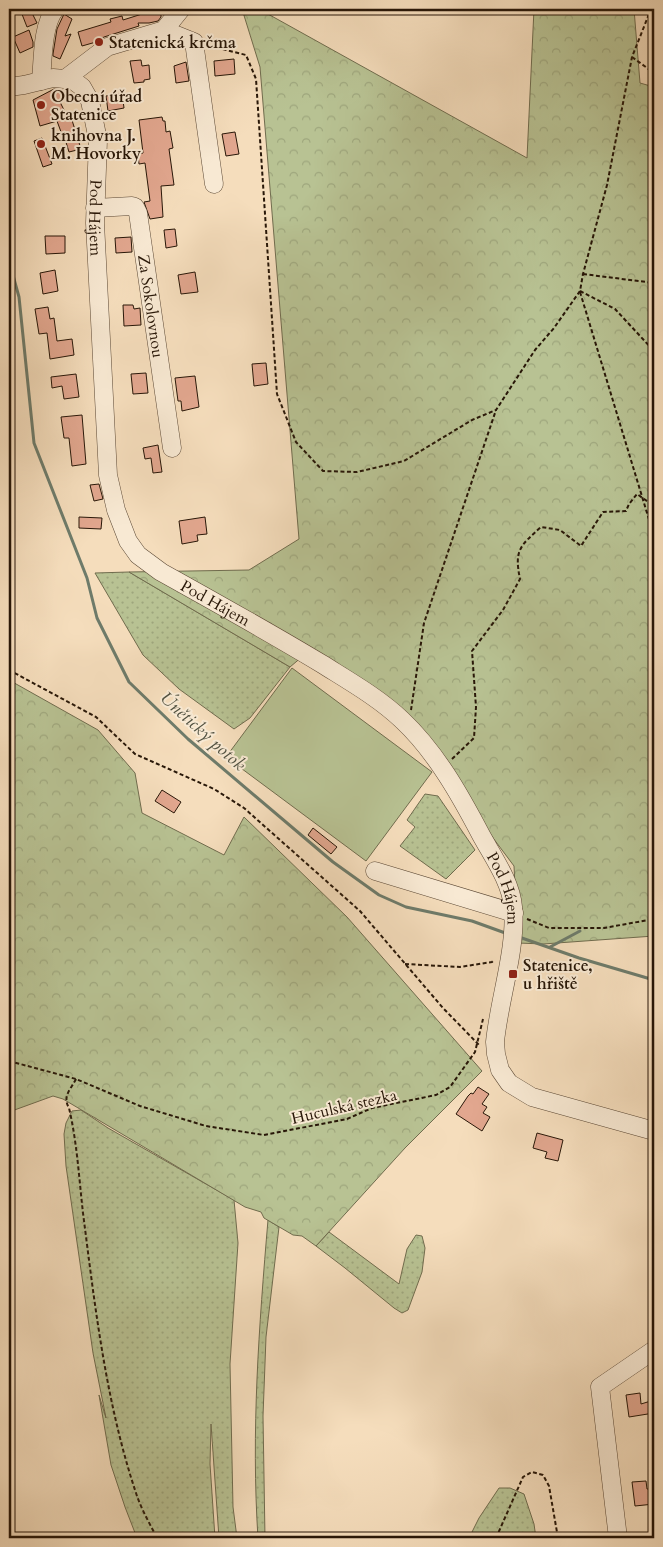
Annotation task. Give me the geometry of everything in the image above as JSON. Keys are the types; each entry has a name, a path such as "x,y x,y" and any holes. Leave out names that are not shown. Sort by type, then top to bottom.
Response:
{"street":[{"path":"42,81 47,27 51,14 55,9"},
{"path":"9,87 53,78 65,79 107,47 164,30 181,9"},
{"path":"164,30 194,42 214,184"},
{"name":"Pod Hájem","path":"65,79 74,82 85,90 92,108 98,140 95,208 106,466 116,510 132,548 146,562 161,572 278,637 348,680 388,708 409,727 442,768 503,875 512,899 516,918 497,1031 496,1056"},
{"name":"Za Sokolovnou","path":"95,208 132,206 135,207 138,213 172,448"},
{"path":"375,871 516,918"},
{"path":"496,1056 500,1070 509,1083 532,1097 654,1130"},
{"path":"618,1538 600,1387 654,1350"}],"path":[{"path":"651,9 632,56 607,185 582,274 580,291 654,536"},
{"path":"194,42 246,55 256,79 277,394 296,442 323,471 357,472 404,461 472,420 496,410"},
{"path":"632,56 654,73"},
{"path":"582,274 654,283"},
{"path":"409,727 424,623 496,410 535,350 554,328 580,291"},
{"path":"580,291 615,309 654,351"},
{"path":"442,768 474,738 476,706 472,651 503,610 520,579 516,563 521,545 541,527 560,530 581,546 603,512 626,511 637,494 654,506"},
{"path":"9,670 96,717 135,754 214,789 244,808 360,911 477,1044 496,1056"},
{"path":"516,918 549,928 604,928 654,920"},
{"path":"405,964 460,967 492,962 510,948"},
{"name":"Huculská stezka","path":"9,1061 76,1079 140,1106 206,1126 264,1135 347,1119 372,1108 436,1095 450,1087 475,1052 484,1015"},
{"path":"76,1079 67,1092 66,1104 69,1108 76,1140 78,1172 104,1359 117,1429 137,1495 157,1538"},
{"path":"496,1538 522,1477 532,1472 542,1475 549,1486 558,1538"}],"green space":[{"path":"242,9 259,9 527,158 534,9 634,9 640,83 654,87 654,936 543,944 518,943 514,866 416,735 310,650 290,667 129,572 249,570 299,539 260,67"},
{"path":"129,572 290,667 250,718 234,729 179,689 143,655 95,573"},
{"path":"292,668 432,772 366,861 226,757"},
{"path":"9,680 98,730 135,773 142,813 224,855 244,817 347,917 482,1071 405,1148 316,1246 302,1236 293,1235 264,1218 261,1212 245,1207 63,1099 53,1096 9,1112"},
{"path":"425,794 438,796 475,850 446,879 400,846 415,827 407,820"},
{"path":"81,1110 108,1128 234,1200 238,1243 230,1364 233,1507 237,1538 219,1538 211,1424 210,1464 215,1538 137,1538 125,1507 111,1465 99,1395 106,1418 93,1353 66,1166 64,1134 66,1123 72,1111"},
{"path":"268,1220 279,1227 266,1337 263,1416 265,1538 258,1538 255,1458 256,1419 259,1339"},
{"path":"329,1232 399,1284 407,1249 416,1235 422,1236 425,1248 422,1272 408,1310 402,1313 394,1308 316,1246"},
{"path":"499,1488 510,1488 524,1494 534,1524 536,1538 469,1538 479,1518"}],"building":[{"path":"20,9 30,9 37,23 27,27"},
{"path":"142,9 161,9 161,17 158,21 138,23 139,26 82,46 78,32 111,22 110,19 122,16 123,20 142,14"},
{"path":"64,14 72,19 65,36 71,34 60,59 53,56 53,54 57,29"},
{"path":"29,30 33,47 20,53 13,37"},
{"path":"234,59 235,74 215,76 214,61"},
{"path":"141,60 142,66 149,65 150,79 134,83 130,61"},
{"path":"186,62 189,81 176,83 174,66"},
{"path":"54,89 63,90 66,96 59,100 68,118 71,117 81,149 69,152 57,121 40,126 33,100"},
{"path":"122,93 124,108 108,111 106,96"},
{"path":"162,117 163,121 165,121 166,132 170,131 173,148 169,149 174,185 161,186 163,217 150,219 144,202 150,201 145,163 139,164 138,154 143,153 139,120"},
{"path":"235,132 239,154 226,156 222,134"},
{"path":"42,138 52,164 43,167 34,141"},
{"path":"175,229 177,246 166,248 164,230"},
{"path":"45,236 65,236 65,253 46,254"},
{"path":"131,237 132,252 116,253 115,238"},
{"path":"55,270 58,291 43,294 40,273"},
{"path":"195,272 198,292 181,294 178,275"},
{"path":"123,305 133,305 134,309 140,308 141,325 124,326"},
{"path":"48,307 50,319 54,318 57,341 72,339 74,355 50,359 47,333 39,334 35,309"},
{"path":"266,363 268,384 254,386 252,364"},
{"path":"146,373 148,393 133,394 131,374"},
{"path":"76,374 79,397 64,399 62,386 52,388 51,377"},
{"path":"195,376 199,407 182,411 181,401 178,401 175,378"},
{"path":"82,415 86,464 72,466 69,438 64,438 61,417"},
{"path":"158,445 162,472 153,473 151,458 145,459 143,448"},
{"path":"99,484 103,499 94,501 90,485"},
{"path":"79,517 102,518 101,529 79,528"},
{"path":"205,517 207,534 197,535 198,541 182,544 179,521"},
{"path":"162,790 181,802 174,813 155,801"},
{"path":"313,828 337,847 331,854 308,835"},
{"path":"478,1087 489,1094 482,1104 487,1107 483,1113 490,1117 482,1131 456,1114 468,1096 471,1093 473,1094"},
{"path":"537,1133 563,1140 558,1161 545,1158 547,1152 533,1148"},
{"path":"640,1393 641,1404 654,1400 654,1413 629,1417 626,1395"},
{"path":"646,1481 647,1489 654,1489 654,1504 635,1506 632,1482"}],"waterway":[{"name":"Únětický potok","path":"9,261 19,297 34,443 87,578 97,618 129,682 188,739 333,862 379,895 406,907 472,921 508,934"},
{"path":"550,947 580,931"},
{"name":"Únětický potok","path":"519,937 579,958 654,980"}],"place":[{"name":"Statenická krčma","path":"99,42"},
{"name":"Obecní úřad Statenice","path":"41,105"},
{"name":"knihovna J. M. Hovorky","path":"41,144"},
{"name":"Statenice, u hřiště","path":"513,974"}]}
